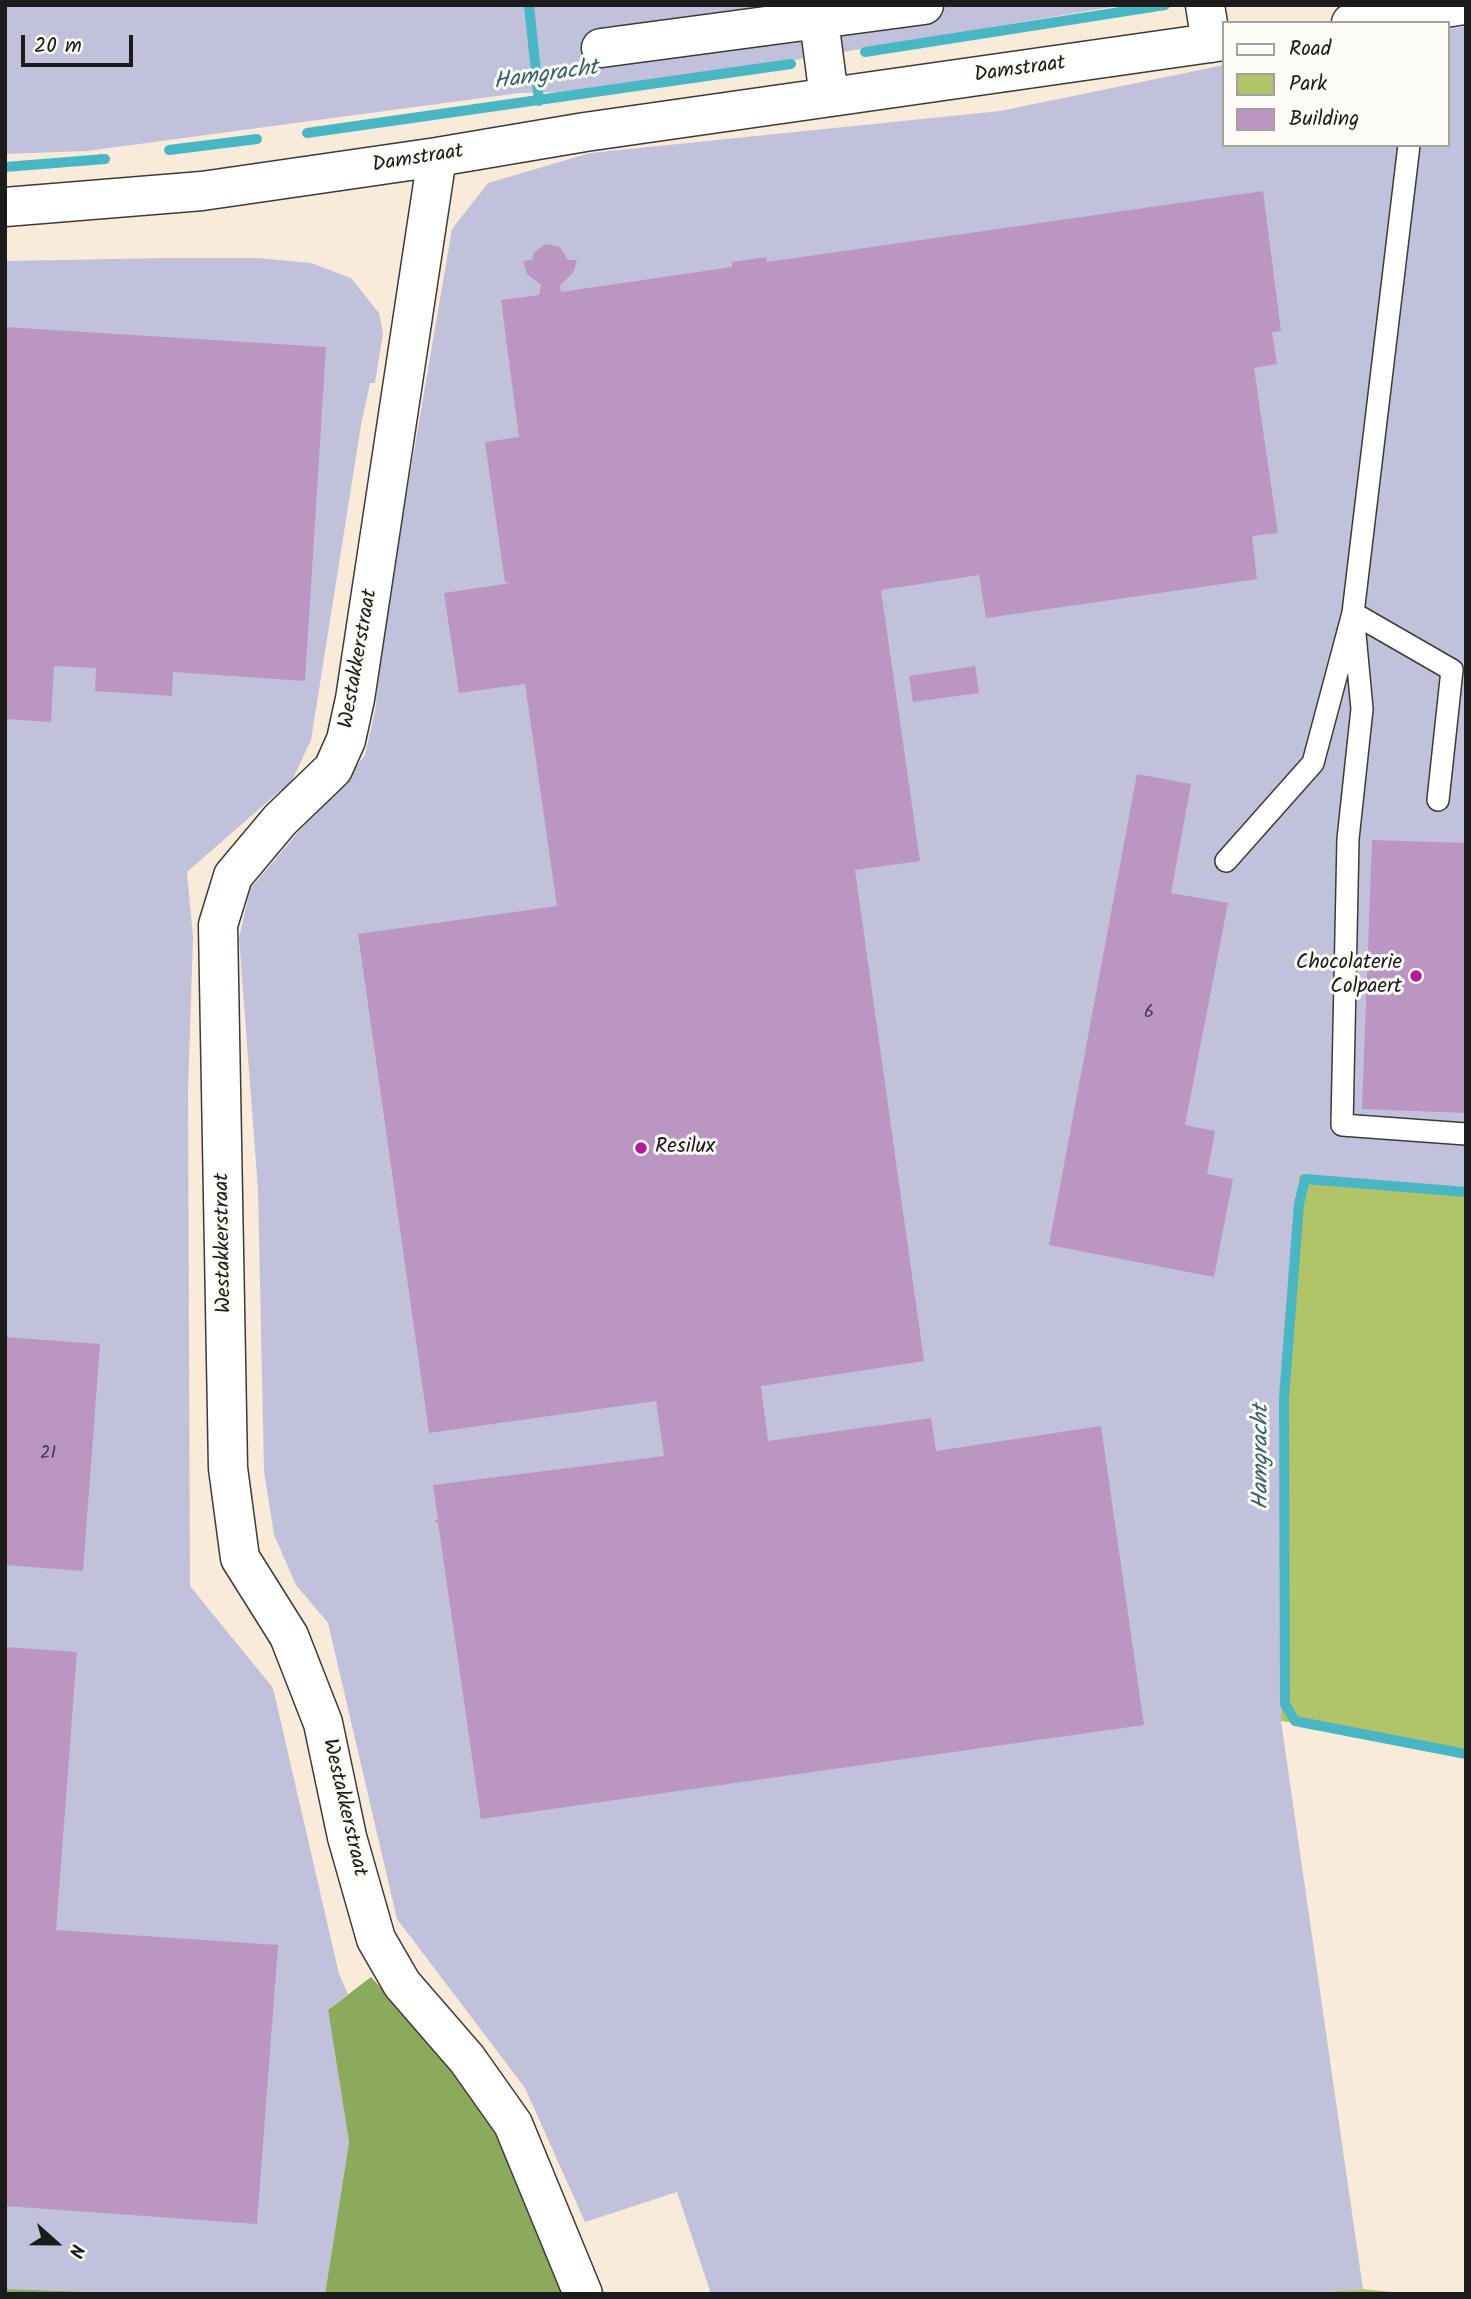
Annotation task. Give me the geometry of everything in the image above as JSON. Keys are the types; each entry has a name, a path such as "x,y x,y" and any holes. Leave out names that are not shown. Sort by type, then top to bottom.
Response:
{"street":[{"path":"601,48 818,13 924,5"},
{"name":"Damstraat","path":"5,207 202,191 437,158 585,132 1217,42 1205,5"},
{"path":"1376,21 1426,17 1464,5"},
{"path":"818,13 830,97"},
{"name":"Westakkerstraat","path":"437,158 355,699 346,740 333,769 280,820 233,876 218,925 228,1468 240,1558 289,1636 323,1723 347,1837 376,1939 401,1983 467,2059 513,2124 583,2294"}],"lane":[{"path":"1226,860 1313,763 1353,613 1409,147"},
{"path":"1353,613 1452,670 1438,800"},
{"path":"1353,613 1362,709 1348,839 1342,1125 1466,1134"}],"shaded area":[{"path":"5,5 1124,5 609,91 519,93 87,151 5,154"},
{"path":"1466,26 1466,1188 1299,1175 1285,1365 1281,1721 1363,2289 1302,2294 711,2294 677,2192 585,2222 525,2088 397,1919 328,1623 296,1585 274,1535 264,1471 258,1190 239,938 250,889 299,831 336,793 365,755 375,711 385,620 452,229 488,183 590,153 1000,111 1222,65 1222,147 1450,147 1450,29"},
{"path":"258,258 311,263 351,278 379,313 383,333 375,383 370,383 361,425 311,740 290,785 187,872 193,937 188,1092 190,1586 273,1688 339,1974 348,1994 328,2010 349,2142 325,2294 147,2294 5,2289 5,261"}],"green space":[{"path":"1299,1175 1466,1188 1466,1749 1281,1721 1285,1365"},
{"path":"371,1977 432,2044 500,2132 561,2294 325,2294 349,2142 328,2010"},
{"path":"5,2289 147,2294 5,2294"},
{"path":"1363,2289 1411,2294 1302,2294"}],"building":[{"name":"Resilux","path":"1263,191 1281,331 1272,332 1277,364 1254,368 1278,533 1252,536 1257,579 986,618 979,575 881,590 920,861 855,870 924,1361 761,1386 768,1441 931,1418 936,1451 1101,1426 1144,1725 481,1819 438,1522 435,1520 438,1520 433,1485 664,1456 656,1401 429,1433 358,934 557,906 525,684 459,693 444,593 511,583 505,582 485,442 519,437 501,300 539,295 541,285 527,274 523,261 532,260 534,252 546,244 560,247 568,260 577,260 573,273 560,285 561,292 732,267 732,262 766,257 767,262"},
{"path":"5,327 326,347 305,681 173,672 172,696 95,691 96,668 54,666 51,722 5,719"},
{"path":"975,666 979,693 913,702 909,676"},
{"path":"1137,774 1191,784 1171,893 1228,903 1185,1125 1215,1131 1207,1174 1233,1179 1214,1277 1049,1245"},
{"name":"Chocolaterie Colpaert","path":"1372,840 1466,843 1466,1113 1362,1109"},
{"path":"5,1337 100,1344 83,1571 5,1565"},
{"path":"5,1647 77,1652 56,1930 278,1945 257,2224 5,2206"}],"waterway":[{"path":"529,5 539,101"},
{"name":"Hamgracht","path":"865,52 1165,5"},
{"name":"Hamgracht","path":"307,133 791,64"},
{"name":"Hamgracht","path":"169,150 257,139"},
{"name":"Hamgracht","path":"5,167 105,159"},
{"name":"Hamgracht","path":"1466,1192 1305,1179 1299,1204 1284,1398 1285,1704 1295,1721 1466,1754"}],"place":[{"name":"Chocolaterie Colpaert","path":"1416,976"},
{"name":"Resilux","path":"641,1148"}]}
